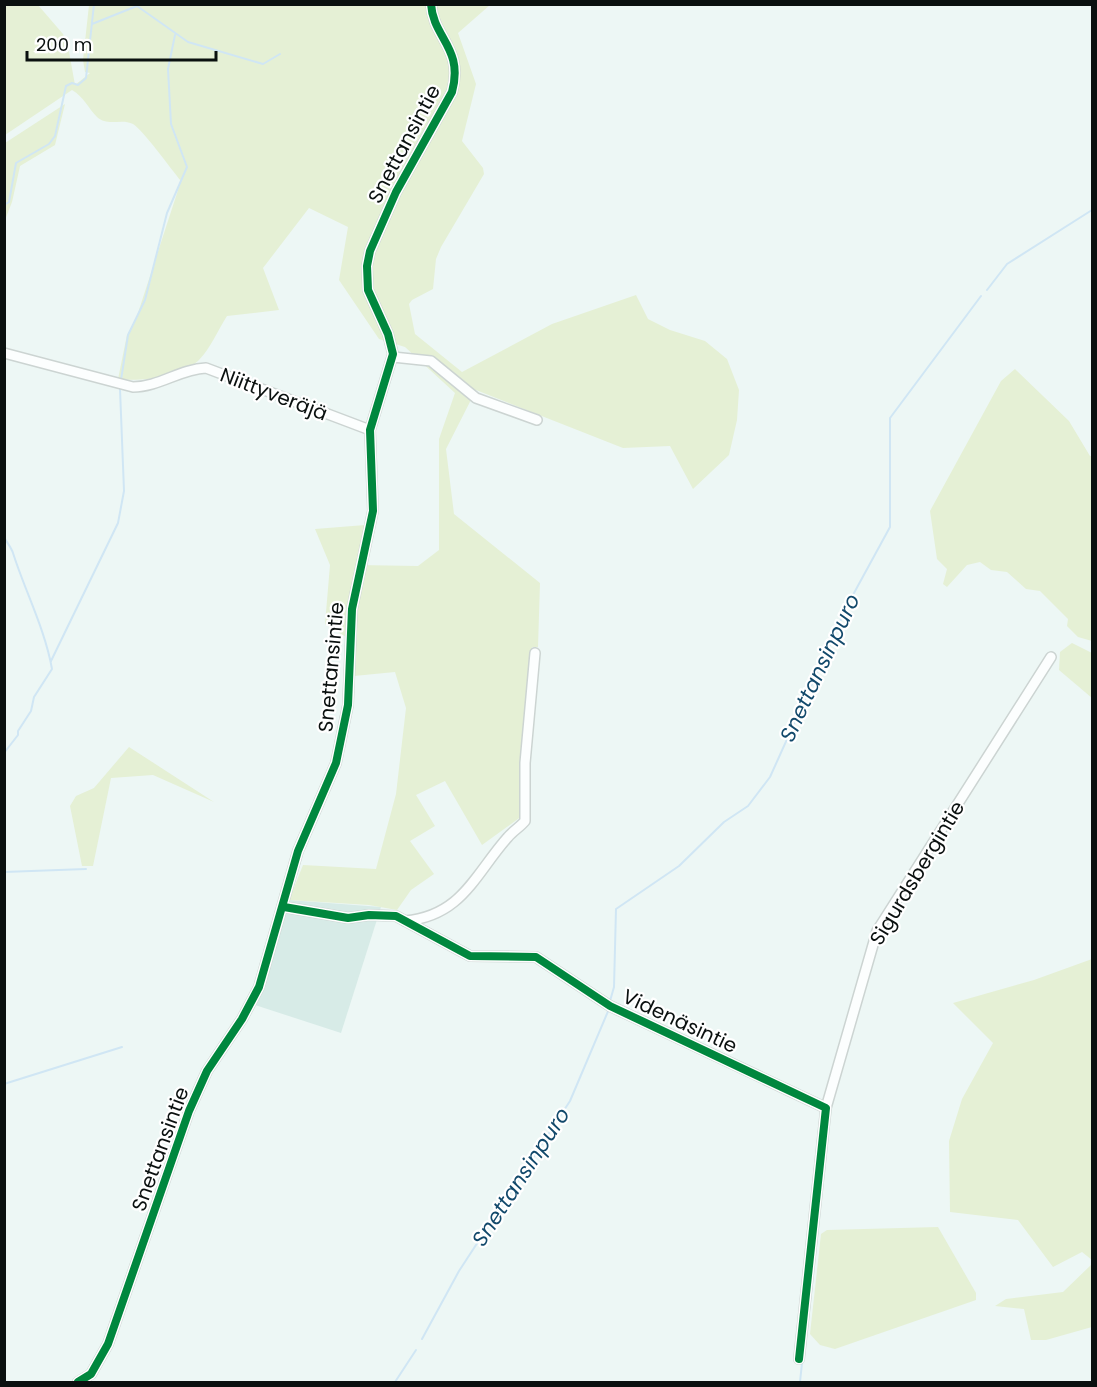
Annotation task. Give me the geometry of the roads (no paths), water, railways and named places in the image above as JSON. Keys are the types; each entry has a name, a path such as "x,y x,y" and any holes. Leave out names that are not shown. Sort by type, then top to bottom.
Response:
{"street":[{"name":"Snettansintie","path":"78,1383 91,1374 108,1344 189,1111 207,1071 250,1005 284,907 298,851 332,773 343,734 348,705 352,609 373,511 370,430 393,357 388,333 368,290 367,272 370,251 380,226 452,92 455,81 452,56 430,4"},
{"name":"Niittyveräjä","path":"4,353 133,387 150,386 192,370 206,368 370,430"},
{"path":"393,357 430,361 476,398 537,420"},
{"path":"405,921 424,919 456,901 467,891 509,835 525,821 525,763 535,653"},
{"name":"Sigurdsbergintie","path":"826,1108 877,931 1052,657"},
{"name":"Videnäsintie","path":"284,907 348,918 369,915 396,916 470,956 536,957 610,1006 826,1108"},
{"path":"799,1359 826,1108"}],"waterway":[{"path":"4,205 9,202 16,163 49,144 55,136 66,86 72,83 78,85 86,78 94,4"},
{"path":"92,24 137,6 188,42 263,64 280,54"},
{"path":"121,380 128,335 145,300 167,213 187,167 171,124 168,69 175,35"},
{"name":"Snettansinpuro","path":"987,290 1007,264 1092,210"},
{"name":"Snettansinpuro","path":"610,1001 614,987 616,909 679,866 724,822 748,806 770,777 848,604 890,527 890,418 981,296"},
{"path":"51,661 118,523 124,491 120,389"},
{"path":"4,537 12,551 40,625 52,669 34,697 31,711 18,731 18,735 4,753"},
{"path":"4,872 86,869"},
{"name":"Snettansinpuro","path":"422,1339 459,1271 570,1101 609,1009"},
{"path":"4,1084 122,1047"},
{"name":"Snettansinpuro","path":"395,1382 416,1350"},
{"path":"800,1382 802,1363"}]}
